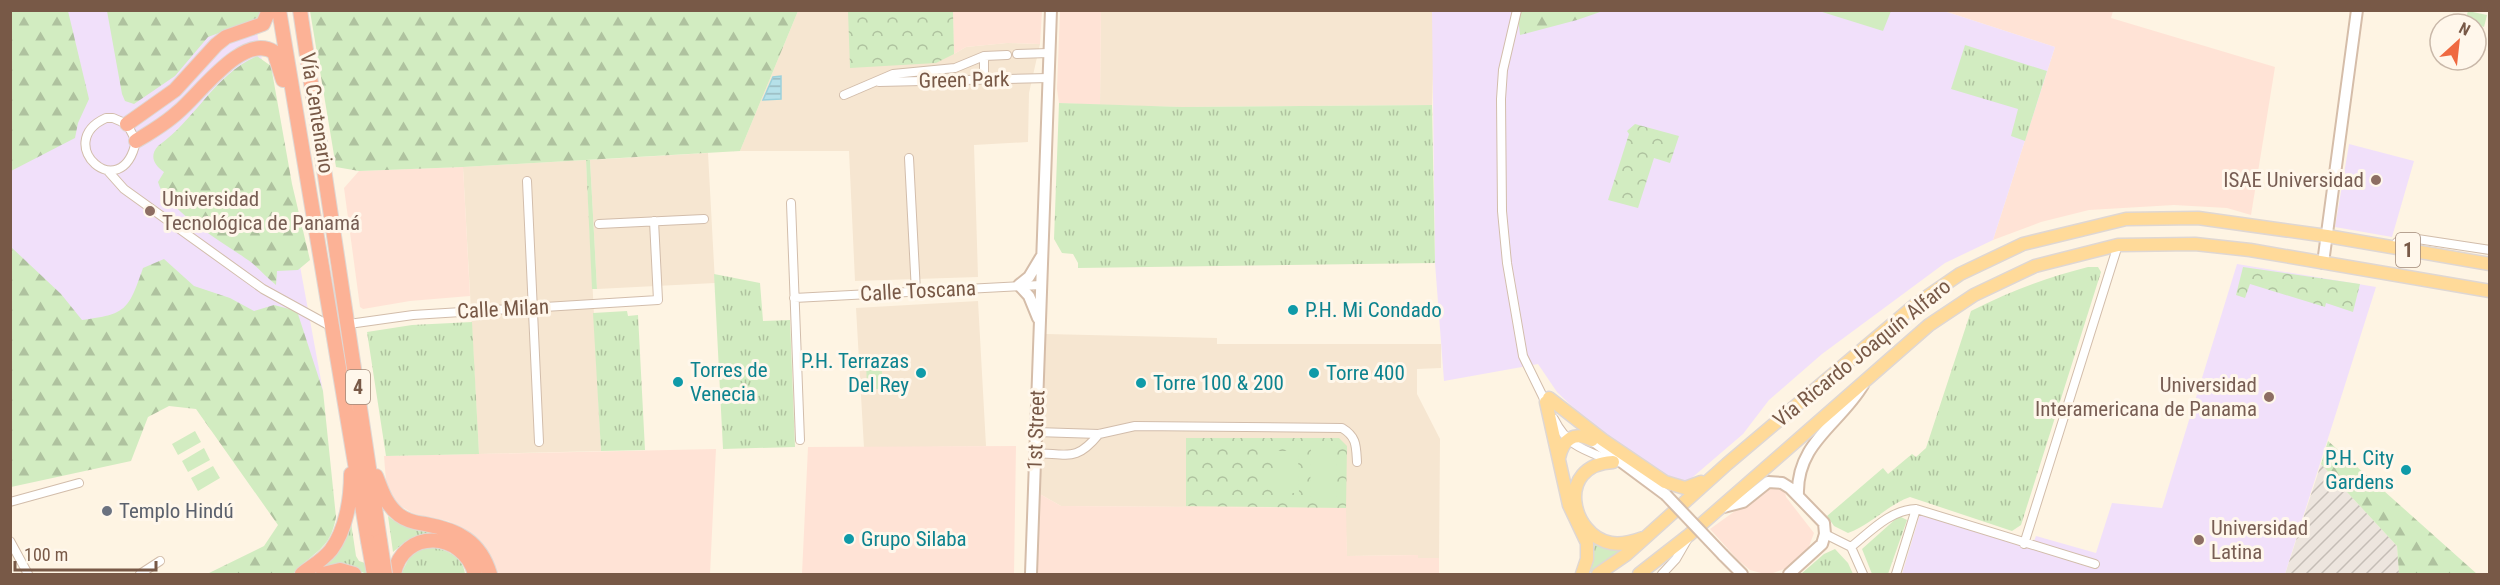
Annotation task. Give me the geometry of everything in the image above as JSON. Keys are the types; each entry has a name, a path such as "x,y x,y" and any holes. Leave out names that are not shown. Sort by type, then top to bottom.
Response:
{"highway":[{"path":"127,124 175,90 226,37 263,24 269,10"},
{"name":"Vía Centenario","path":"279,10 332,327 359,450 374,541"},
{"name":"Vía Centenario","path":"300,10 349,324 359,450"},
{"path":"136,141 160,127 180,111 235,57 247,51 263,48 277,55 300,142"},
{"path":"302,574 324,557 336,542 345,520 359,450"},
{"path":"359,450 389,506 404,519 447,528 471,541 484,558 490,574"},
{"path":"351,484 365,558 368,563 378,565 388,561 389,550 380,486"},
{"name":"4","path":"374,541 374,574"},
{"name":"4","path":"374,541 385,574"},
{"path":"394,574 396,564 405,552 416,544 431,541 447,543 459,549 470,560 475,574"},
{"path":"323,574 340,570 354,574"}],"main road":[{"name":"Vía Ricardo Joaquín Alfaro","path":"1598,574 1627,554 1727,464 1915,305 1960,274 2023,244 2126,219 2198,218 2327,236 2490,264"},
{"name":"Vía Ricardo Joaquín Alfaro","path":"1639,574 1689,536 1929,325 1974,295 2035,266 2118,245 2152,243 2233,247 2490,291"},
{"path":"1547,400 1671,485 1680,488 1693,486 1727,464"},
{"path":"1547,400 1569,505 1587,543 1587,559 1582,574"},
{"path":"1559,458 1567,440 1579,436 1592,440"},
{"path":"1613,462 1595,465 1581,475 1575,492 1578,510 1588,528 1605,541 1624,543 1644,538"}],"street":[{"name":"1st Street","path":"1031,574 1051,10"},
{"path":"1517,10 1508,45 1501,89 1502,211 1523,356 1567,440 1583,450 1630,470"},
{"path":"2323,263 2357,10"},
{"name":"Green Park","path":"1017,54 1049,53"},
{"name":"Green Park","path":"844,95 879,82 893,74 955,68 984,56 1007,55"},
{"path":"984,56 984,79"},
{"name":"Green Park","path":"879,82 1048,78"},
{"path":"108,171 121,168 129,162 136,141 127,124 113,118 106,118 93,127 85,142 87,157 96,166 108,171 124,189 263,289 332,327"},
{"path":"909,158 916,292"},
{"path":"526,181 539,442"},
{"path":"791,203 800,440"},
{"path":"598,224 704,219"},
{"name":"Calle Milan","path":"349,324 413,315 658,300 654,221"},
{"path":"2393,248 2397,242 2411,238 2489,248"},
{"path":"2024,544 2118,245"},
{"path":"1040,322 1029,296 1019,285 1029,277 1042,254"},
{"name":"Calle Toscana","path":"794,298 1041,285"},
{"path":"1798,495 1802,466 1814,442 1852,403 1864,383"},
{"path":"1547,400 1592,440 1666,495 1743,574"},
{"path":"1036,432 1099,434 1135,426 1342,428 1351,433 1356,440 1357,462"},
{"path":"1035,453 1079,453 1088,447 1099,434"},
{"path":"1720,508 1743,502 1768,482 1782,483 1798,495 1824,523 1825,534 1822,544 1815,553 1788,574"},
{"path":"10,502 79,483"},
{"path":"1851,547 1893,514 1904,509 1916,509 2095,564"},
{"path":"1896,574 1916,509"},
{"path":"1825,534 1851,547 1863,574"},
{"path":"1662,574 1676,559 1689,536"},
{"path":"10,542 28,574"},
{"path":"140,574 160,561"}],"shaded area":[{"name":"Universidad Tecnológica de Panamá","path":"11,11 253,11 323,391 275,412 156,369 11,458"},
{"path":"798,11 953,11 954,54 966,47 1007,43 1040,44 1029,93 1028,142 974,145 978,277 855,281 849,151 740,151"},
{"path":"953,11 1042,11 1040,44 1007,43 966,47 954,54"},
{"path":"1060,11 1101,11 1100,105 1059,103 1057,89"},
{"path":"1101,11 1435,11 1432,105 1182,107 1100,105"},
{"path":"1432,11 1944,11 2055,47 1993,240 1945,263 1822,354 1769,400 1743,434 1687,482 1667,475 1597,430 1557,392 1538,364 1444,381 1435,263"},
{"path":"1944,11 2113,11 2111,18 2275,67 2251,215 2227,208 2174,205 2089,210 2041,222 1993,240 2055,47"},
{"name":"ISAE Universidad","path":"2349,144 2414,161 2392,237 2335,227"},
{"path":"708,153 715,283 597,289 590,160"},
{"path":"586,160 601,451 479,454 463,167"},
{"path":"463,167 470,296 410,301 363,309 360,307 344,188 359,171"},
{"name":"Universidad Interamericana de Panama","path":"2237,264 2376,287 2285,574 1902,574 1920,514 2032,546 2036,536 2096,553 2112,503 2162,508"},
{"name":"P.H. Terrazas Del Rey","path":"978,301 986,446 864,448 856,308"},
{"path":"1046,334 1217,338 1217,344 1441,344 1441,368 1417,369 1417,394 1440,439 1439,558 1417,558 1417,555 1347,556 1345,508 1061,506 1038,493"},
{"path":"1016,446 1014,574 802,574 808,447"},
{"path":"716,449 710,574 496,574 490,558 475,536 448,521 414,514 397,504 386,481 384,456"},
{"path":"2321,464 2397,546 2399,574 2285,574"},
{"path":"1767,488 1780,489 1785,492 1786,497 1814,533 1808,549 1787,568 1773,573 1761,573 1750,570 1738,560 1710,529"},
{"path":"1038,493 1061,506 1346,508 1347,556 1418,555 1418,558 1439,558 1439,574 1034,574"}],"green space":[{"path":"11,10 68,11 89,99 78,123 75,138 11,171"},
{"path":"310,10 798,11 740,151 359,171 336,167"},
{"path":"107,11 262,11 257,19 208,37 175,76 134,104 125,101 122,94"},
{"path":"848,11 953,11 954,54 936,63 850,68"},
{"path":"1521,11 1603,11 1520,35 1518,17"},
{"path":"1819,11 1891,11 1883,31"},
{"path":"1965,45 2047,71 2025,141 2011,136 2018,109 1951,89"},
{"path":"257,56 271,66 292,184 310,260 298,270 277,271 276,285 252,263 197,225 171,203 158,182 164,172 155,163 153,157 158,146 184,123 217,85 242,64"},
{"path":"1059,103 1182,107 1432,105 1435,263 1078,268 1073,254 1062,253 1054,239"},
{"path":"1635,124 1679,136 1670,163 1654,158 1638,208 1608,200 1629,134 1627,131"},
{"path":"586,160 590,160 597,289 592,289"},
{"path":"10,246 61,294 82,320 108,315 123,308 129,302 143,268 164,259 194,286 230,298 254,311 274,305 297,311 323,391 336,517 330,537 320,550 293,574 207,574 264,546 278,525 196,409 169,406 148,417 131,461 11,487"},
{"path":"2088,267 2098,267 2101,272 2021,525 2012,531 1910,497 1848,533 1834,526 1827,516 1883,468 1888,474 1912,454 1916,457 1926,448 1971,311 2028,286"},
{"path":"2243,267 2360,284 2353,312 2326,303 2325,307 2250,284 2245,298 2236,295"},
{"path":"714,274 760,283 763,321 790,320 795,447 723,449"},
{"path":"627,311 628,316 638,315 645,450 601,451 593,313"},
{"path":"472,322 479,454 386,456 367,332 412,325"},
{"path":"881,359 883,389 867,389 866,360"},
{"path":"195,431 201,442 178,455 172,444"},
{"path":"1186,438 1339,438 1347,446 1346,508 1186,506"},
{"path":"2328,441 2477,574 2399,574 2397,546 2321,464"},
{"path":"1311,446 1337,446 1336,499 1310,499"},
{"path":"204,448 210,460 188,472 182,461"},
{"path":"1275,451 1298,451 1299,493 1275,493"},
{"path":"213,466 220,478 198,491 191,478"},
{"path":"349,509 356,556 359,561 365,563 367,574 340,564 323,567"},
{"path":"388,516 404,524 439,532 457,539 472,552 484,574 478,574 477,567 421,537 406,541 393,552"},
{"path":"1899,516 1907,520 1888,574 1872,574 1862,549"},
{"path":"1587,538 1604,548 1624,548 1587,574"},
{"path":"429,546 453,554 461,562 465,574 401,574 411,554"},
{"path":"1835,549 1848,563 1853,574 1801,574 1824,554"}],"water":[{"path":"781,76 781,99 763,100 773,77"}],"place":[{"name":"ISAE Universidad","path":"2376,180"},
{"name":"Universidad Tecnológica de Panamá","path":"150,211"},
{"name":"P.H. Mi Condado","path":"1293,310"},
{"name":"P.H. Terrazas Del Rey","path":"921,373"},
{"name":"Torre 400","path":"1314,373"},
{"name":"Torres de Venecia","path":"678,382"},
{"name":"Torre 100 & 200","path":"1141,383"},
{"name":"Universidad Interamericana de Panama","path":"2269,397"},
{"name":"P.H. City Gardens","path":"2406,470"},
{"name":"Templo Hindú","path":"107,511"},
{"name":"Grupo Silaba","path":"849,539"},
{"name":"Universidad Latina","path":"2199,540"}]}
